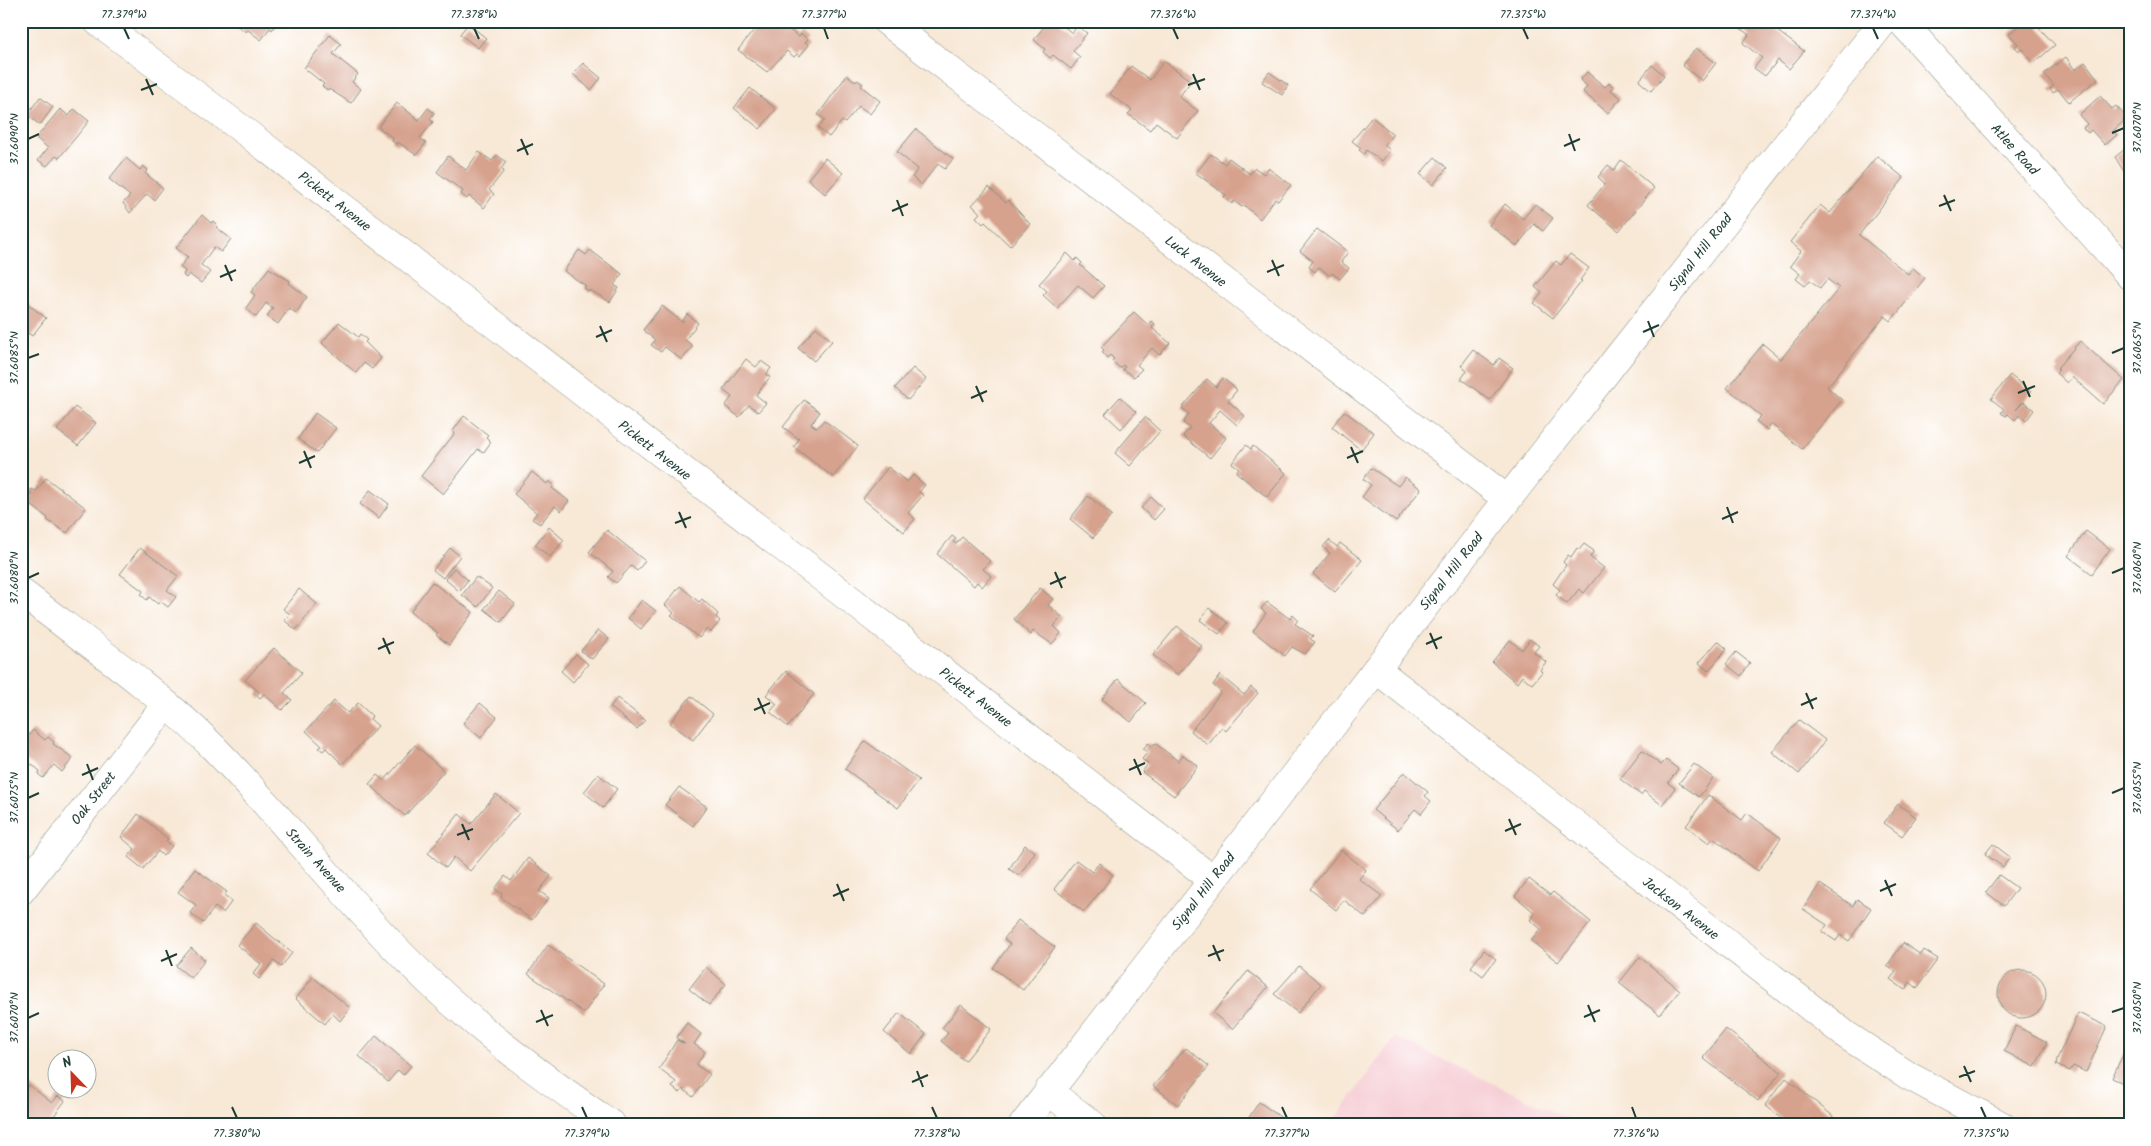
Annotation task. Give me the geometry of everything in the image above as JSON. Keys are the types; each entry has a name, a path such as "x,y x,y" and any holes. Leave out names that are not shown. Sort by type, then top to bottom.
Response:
{"street":[{"name":"Pickett Avenue","path":"97,21 243,130 1212,879"},
{"name":"Luck Avenue","path":"886,21 1507,499"},
{"name":"Signal Hill Road","path":"1023,1125 1702,248 1884,21"},
{"name":"Atlee Road","path":"1900,21 2130,276"},
{"name":"Strain Avenue","path":"21,592 166,705 214,748 413,966 483,1032 530,1069 612,1125"},
{"name":"Jackson Avenue","path":"1376,668 1846,1035 1908,1076 2001,1125"},
{"name":"Oak Street","path":"21,891 166,705"},
{"path":"1048,1091 1094,1125"}],"shaded area":[{"path":"1395,1037 1581,1125 1331,1125"}],"building":[{"path":"239,21 279,21 272,30 270,28 261,40 248,30 246,32 236,25"},
{"path":"761,21 779,21 784,25 785,23 789,26 787,28 799,37 801,34 808,39 805,42 809,45 800,56 797,54 794,57 787,51 767,72 738,50"},
{"path":"1048,21 1057,21 1072,33 1077,26 1087,33 1073,51 1080,57 1071,69 1053,55 1050,58 1043,52 1045,49 1034,40"},
{"path":"1744,21 1764,21 1804,51 1789,69 1778,60 1765,76 1754,68 1762,58 1743,43 1749,35 1739,27"},
{"path":"2024,21 2033,21 2055,45 2034,63 2022,49 2019,51 2015,47 2018,44 2009,34"},
{"path":"468,24 486,38 478,48 460,34"},
{"path":"330,35 341,44 333,54 358,74 352,82 361,89 351,103 329,89 328,91 322,86 324,84 304,68"},
{"path":"1696,48 1716,63 1702,81 1682,65"},
{"path":"2066,57 2075,70 2085,62 2098,79 2069,102 2058,89 2053,93 2050,89 2054,86 2044,74"},
{"path":"1164,61 1191,81 1179,97 1198,111 1177,138 1156,122 1150,130 1128,114 1132,110 1110,94 1131,66 1150,80"},
{"path":"583,63 601,78 591,90 573,74"},
{"path":"1652,65 1664,75 1651,91 1639,81"},
{"path":"1269,72 1288,85 1282,95 1262,82"},
{"path":"1587,72 1605,87 1609,83 1614,87 1611,90 1621,98 1608,113 1583,92 1587,86 1580,80"},
{"path":"847,75 856,82 857,80 863,84 861,86 880,101 870,114 859,106 845,123 842,121 829,137 818,128 825,120 818,115"},
{"path":"750,88 776,109 760,129 734,108"},
{"path":"2100,96 2112,109 2116,106 2127,118 2113,131 2117,135 2105,145 2091,130 2088,133 2083,128 2087,124 2079,115"},
{"path":"40,97 53,107 40,125 27,115"},
{"path":"397,103 419,120 428,108 434,113 430,119 433,122 420,138 426,143 416,155 398,142 397,145 392,141 393,138 378,127"},
{"path":"60,109 69,116 74,109 89,121 59,158 56,156 47,166 38,160 48,148 36,138"},
{"path":"1372,117 1393,134 1384,145 1390,150 1382,161 1366,150 1364,154 1359,150 1361,148 1352,141"},
{"path":"916,129 953,159 945,169 938,164 921,185 912,177 918,169 897,152"},
{"path":"2130,145 2130,172 2126,175 2115,157"},
{"path":"479,152 492,161 497,155 506,162 501,169 504,171 489,190 494,194 484,208 469,196 467,199 461,194 463,191 437,172 448,156 466,170"},
{"path":"1211,154 1225,164 1229,158 1250,174 1255,168 1264,174 1268,168 1291,185 1278,201 1275,199 1260,219 1244,205 1242,207 1234,201 1232,204 1224,197 1226,195 1196,173"},
{"path":"1877,156 1904,178 1859,235 1908,274 1913,268 1925,278 1891,321 1885,316 1827,387 1842,400 1802,449 1771,424 1767,430 1756,421 1761,416 1727,388 1763,344 1781,359 1839,288 1827,279 1820,288 1810,280 1805,286 1796,279 1800,274 1790,266 1801,251 1790,242 1820,205 1830,213"},
{"path":"1435,157 1447,168 1433,185 1420,174"},
{"path":"126,158 140,170 143,166 148,170 145,173 163,188 154,200 147,194 130,213 123,203 130,196 109,179"},
{"path":"825,158 843,173 825,194 808,179"},
{"path":"1621,160 1654,188 1619,231 1588,205 1605,184 1598,177 1608,165 1614,170"},
{"path":"989,187 1006,203 1008,200 1030,224 1010,246 985,222 983,224 976,217 980,213 972,205"},
{"path":"1505,204 1523,219 1535,204 1553,218 1543,231 1534,224 1517,246 1489,225"},
{"path":"202,215 211,223 213,221 217,225 216,227 231,239 221,252 214,247 201,265 210,272 201,283 189,274 186,278 183,275 185,271 180,267 188,257 176,248"},
{"path":"1317,229 1348,252 1341,262 1349,268 1340,279 1332,273 1330,276 1319,267 1315,272 1309,267 1313,261 1300,251"},
{"path":"579,250 586,255 590,250 622,274 614,285 619,288 610,302 590,290 589,292 584,288 586,286 564,271"},
{"path":"1067,253 1075,261 1077,258 1082,263 1080,265 1104,286 1093,298 1078,285 1057,308 1043,295 1047,291 1039,284"},
{"path":"1570,254 1589,268 1580,280 1582,281 1553,318 1534,303 1542,293 1535,287 1556,261 1561,265"},
{"path":"269,268 290,281 289,283 307,297 296,313 289,308 278,324 267,316 273,308 266,303 256,317 246,308 255,295 251,292"},
{"path":"28,304 46,318 32,336 21,328 21,313"},
{"path":"662,306 682,322 687,314 698,323 685,340 693,346 682,360 665,347 661,352 651,345 655,340 643,330"},
{"path":"1134,312 1148,325 1151,321 1155,324 1152,328 1170,343 1159,355 1152,348 1137,365 1142,369 1134,377 1122,369 1125,367 1123,365 1120,368 1112,361 1114,359 1110,355 1107,358 1102,352 1104,350 1101,347"},
{"path":"339,322 358,337 360,334 367,340 365,342 381,358 372,369 364,363 356,373 322,343"},
{"path":"816,327 832,341 814,361 798,348"},
{"path":"2080,341 2124,380 2103,404 2072,377 2067,383 2056,373 2059,370 2057,368"},
{"path":"1473,350 1494,365 1499,358 1513,368 1490,400 1461,379 1467,371 1461,366"},
{"path":"746,359 756,367 761,361 771,368 766,375 770,377 756,395 766,403 758,412 749,405 739,417 725,406 732,397 723,390"},
{"path":"913,368 926,379 908,400 895,388"},
{"path":"2010,375 2031,392 2016,410 2024,402 2034,410 2026,421 2019,415 2015,420 2008,414 2006,416 2001,413 2004,409 1991,399"},
{"path":"1223,378 1237,390 1228,401 1245,416 1237,425 1220,410 1209,423 1226,438 1210,458 1183,436 1190,428 1183,423 1189,414 1182,408 1207,379 1216,387"},
{"path":"1120,397 1136,412 1121,429 1105,414"},
{"path":"804,400 820,412 811,424 817,428 824,420 858,446 833,477 794,447 799,439 783,427"},
{"path":"75,407 96,423 78,446 57,430"},
{"path":"1344,411 1374,433 1361,450 1332,427"},
{"path":"315,413 336,428 317,453 298,439"},
{"path":"464,416 488,435 486,437 491,442 483,453 478,449 443,494 421,476 455,433 453,431"},
{"path":"1145,417 1160,431 1130,466 1115,453"},
{"path":"1246,445 1251,449 1253,446 1286,473 1267,497 1236,472 1239,468 1232,463"},
{"path":"888,467 907,482 913,475 925,485 919,492 923,495 908,513 915,519 904,532 863,499"},
{"path":"1371,468 1398,486 1405,477 1421,489 1396,522 1362,497 1371,485 1363,479"},
{"path":"532,472 547,484 549,481 554,485 552,488 569,501 561,511 555,506 540,524 532,519 537,513 514,494"},
{"path":"46,478 86,508 67,533 47,520 48,518 27,502 32,495 29,493 32,489 36,491"},
{"path":"370,490 389,504 379,518 360,504"},
{"path":"1088,496 1112,515 1093,538 1070,519"},
{"path":"1151,497 1164,509 1154,520 1141,508"},
{"path":"549,527 564,540 550,557 535,545"},
{"path":"607,530 645,561 637,571 631,566 616,583 608,577 613,571 589,552"},
{"path":"2086,531 2110,549 2092,574 2068,556"},
{"path":"952,536 956,539 953,542 956,544 962,537 990,561 983,569 991,576 982,587 977,582 974,586 937,554"},
{"path":"1329,540 1337,547 1340,543 1362,560 1335,592 1313,574 1330,553 1323,547"},
{"path":"1584,544 1594,551 1590,557 1604,568 1584,593 1579,589 1567,604 1556,595 1560,590 1553,584 1566,565 1563,562 1568,555 1571,557 1577,548 1579,550"},
{"path":"140,548 178,576 167,590 176,597 168,607 160,601 158,604 149,597 147,600 141,595 143,591 120,574"},
{"path":"450,548 460,556 443,578 433,570"},
{"path":"454,568 468,580 459,591 445,579"},
{"path":"476,577 492,588 478,607 462,595"},
{"path":"432,582 473,612 449,645 436,635 438,633 410,612"},
{"path":"680,586 699,602 702,599 718,614 716,617 720,621 711,632 707,629 699,638 671,615 674,613 665,605"},
{"path":"1040,588 1053,599 1048,605 1062,617 1054,626 1061,633 1052,644 1033,631 1031,635 1014,619"},
{"path":"299,589 317,604 296,630 284,620 290,614 283,609"},
{"path":"499,591 515,604 501,622 484,609"},
{"path":"642,600 656,611 641,629 628,618"},
{"path":"1267,602 1290,619 1293,615 1298,620 1295,624 1313,636 1310,639 1315,642 1305,654 1292,647 1285,656 1253,631 1266,613 1261,609"},
{"path":"1209,608 1228,623 1219,634 1200,620"},
{"path":"1177,626 1202,646 1178,675 1153,655"},
{"path":"598,630 609,639 592,659 581,651"},
{"path":"1530,639 1539,646 1534,652 1546,662 1540,670 1542,672 1532,684 1522,676 1517,683 1492,662 1510,640 1522,650"},
{"path":"1718,641 1727,649 1708,671 1699,663"},
{"path":"274,648 302,673 284,693 292,700 282,710 264,694 260,698 257,695 259,692 245,680"},
{"path":"1736,652 1750,663 1741,676 1726,664"},
{"path":"576,654 588,664 573,682 561,671"},
{"path":"786,671 814,694 788,727 770,712 777,704 766,695"},
{"path":"1220,675 1244,695 1251,687 1258,693 1226,731 1222,727 1208,745 1191,731 1221,692 1213,685"},
{"path":"1118,679 1146,703 1131,722 1102,699"},
{"path":"691,696 713,714 693,740 670,723"},
{"path":"617,698 645,720 637,729 610,707"},
{"path":"334,701 348,713 358,703 372,716 370,719 378,726 342,764 326,748 323,751 319,748 322,746 306,731"},
{"path":"480,703 497,717 481,738 463,723"},
{"path":"1799,720 1825,740 1799,774 1772,752"},
{"path":"33,730 45,740 48,737 54,742 53,744 73,758 62,772 54,765 43,778 38,774 40,771 21,756 21,745"},
{"path":"865,741 919,780 898,808 845,769"},
{"path":"1148,743 1152,746 1155,743 1178,761 1183,755 1198,766 1174,796 1142,772 1148,764 1142,759 1148,752 1143,749"},
{"path":"415,745 444,771 405,816 369,784 377,775 384,781"},
{"path":"1642,750 1661,765 1666,760 1678,769 1668,783 1675,788 1662,805 1644,791 1641,795 1620,779"},
{"path":"1694,764 1713,778 1699,797 1679,783"},
{"path":"1404,772 1428,792 1425,796 1431,801 1421,814 1415,809 1398,830 1373,810"},
{"path":"598,774 617,789 603,808 584,792"},
{"path":"679,787 707,807 693,826 665,805"},
{"path":"496,794 519,813 470,871 454,857 446,868 428,853 459,814 471,824"},
{"path":"1708,795 1742,820 1747,813 1781,838 1758,871 1713,838 1709,843 1686,826"},
{"path":"1898,804 1916,817 1902,836 1884,823"},
{"path":"138,814 168,839 166,841 172,846 163,856 158,851 143,869 128,857 135,849 121,837"},
{"path":"1993,844 2010,857 2003,867 1985,854"},
{"path":"1025,845 1035,852 1019,876 1009,869"},
{"path":"1341,850 1366,870 1359,879 1382,896 1365,917 1344,900 1336,910 1310,889"},
{"path":"528,858 551,876 539,891 549,898 532,920 501,897 502,894 495,889 505,876 511,881"},
{"path":"1076,860 1092,872 1099,863 1113,875 1084,912 1054,889"},
{"path":"195,869 227,892 224,895 232,901 223,913 215,907 203,923 190,913 196,905 178,892"},
{"path":"1999,875 2017,888 2004,906 1986,892"},
{"path":"1529,879 1550,895 1553,892 1591,922 1558,962 1531,941 1541,929 1530,920 1535,913 1515,896"},
{"path":"1820,884 1853,906 1857,899 1871,908 1849,941 1840,935 1836,941 1822,932 1827,925 1803,909"},
{"path":"1018,920 1055,947 1023,990 993,968 1010,944 1004,939"},
{"path":"256,923 292,953 281,967 274,961 259,979 253,974 261,964 237,945"},
{"path":"1903,943 1921,955 1924,950 1938,959 1917,988 1910,982 1905,990 1890,979 1896,972 1887,966"},
{"path":"548,945 604,984 584,1013 528,974"},
{"path":"191,948 205,960 191,978 176,966"},
{"path":"1484,950 1496,959 1483,976 1471,967"},
{"path":"1640,957 1680,990 1660,1015 1619,983"},
{"path":"1299,966 1321,984 1298,1013 1274,994"},
{"path":"706,967 726,984 709,1005 689,989"},
{"path":"2022,970 2031,972 2039,977 2044,985 2046,994 2044,1003 2039,1011 2031,1016 2022,1018 2013,1016 2005,1011 2000,1003 1998,994 2000,985 2005,977 2013,972"},
{"path":"1248,971 1268,987 1232,1029 1213,1013"},
{"path":"313,977 350,1008 340,1021 333,1014 325,1024 296,999"},
{"path":"961,1005 991,1029 965,1061 941,1041 948,1033 942,1028"},
{"path":"899,1013 926,1034 911,1054 884,1032"},
{"path":"2078,1013 2107,1026 2086,1072 2073,1066 2070,1071 2056,1065"},
{"path":"687,1023 701,1034 694,1044 705,1052 696,1065 710,1074 693,1097 683,1089 680,1093 672,1087 676,1082 659,1069 677,1040 685,1044 676,1038"},
{"path":"2016,1026 2047,1042 2035,1067 2004,1051"},
{"path":"1726,1029 1781,1072 1758,1101 1703,1058"},
{"path":"376,1036 411,1066 403,1075 398,1070 388,1082 359,1056"},
{"path":"1186,1048 1209,1066 1178,1105 1153,1086"},
{"path":"2125,1050 2130,1053 2130,1086 2112,1078"},
{"path":"1786,1078 1844,1125 1789,1125 1765,1105"},
{"path":"29,1085 52,1103 56,1098 65,1101 50,1121 54,1125 32,1125 21,1116 21,1095"},
{"path":"1259,1102 1286,1121 1284,1125 1244,1125"}]}
